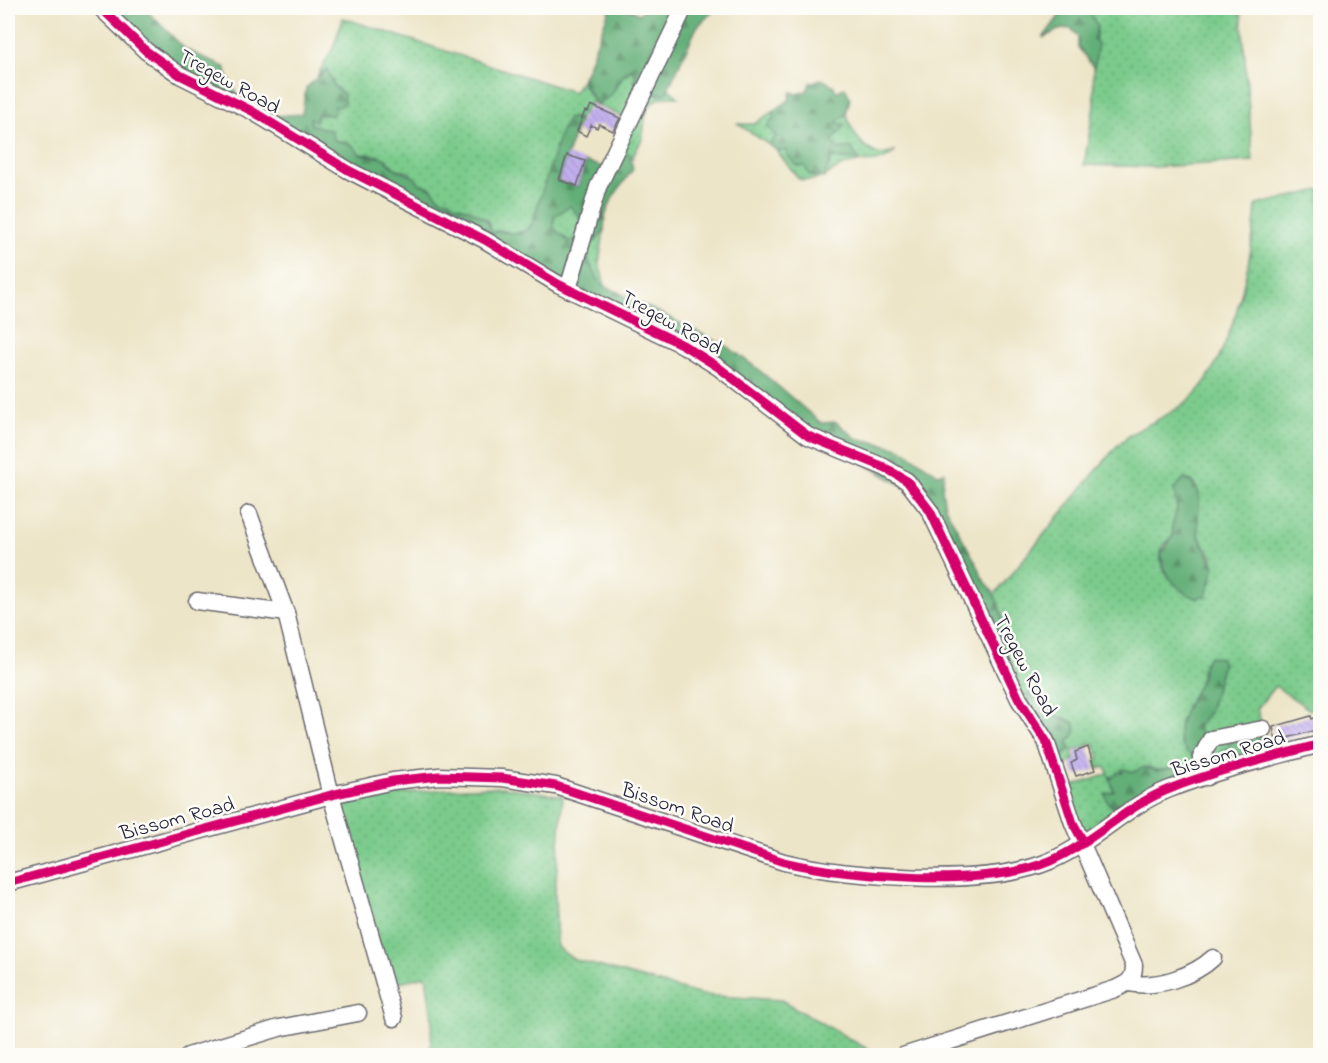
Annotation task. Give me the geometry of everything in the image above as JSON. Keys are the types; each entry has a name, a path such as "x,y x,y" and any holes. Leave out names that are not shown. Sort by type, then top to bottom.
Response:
{"street":[{"name":"Tregew Road","path":"101,8 146,51 180,75 244,106 314,151 485,240 568,288 683,345 718,367 800,430 824,444 884,467 912,486 926,504 943,536 1019,699 1046,741 1073,823 1084,843 1134,965 1134,975 1129,983"},
{"path":"568,288 586,221 602,177 684,8"},
{"path":"249,514 286,613 331,795 394,1018"},
{"path":"197,601 286,613"},
{"path":"1207,777 1201,758 1211,739 1263,729"},
{"name":"Bissom Road","path":"8,883 331,795 417,777 465,776 531,781 584,793 784,862 850,873 961,877 999,874 1043,863 1084,843 1141,803 1167,790 1320,744"},
{"path":"903,1056 1129,983 1141,986 1157,984 1205,966 1213,958"},
{"path":"188,1056 279,1028 358,1013"}],"green space":[{"path":"103,8 144,8 185,49 226,68 227,76 237,97 199,84"},
{"path":"610,8 628,8 639,14 645,8 716,8 697,27 666,93 659,95 658,92 655,94 638,87 634,81 636,74 631,69 624,74 610,96 597,105 582,82"},
{"path":"1065,8 1093,8 1090,12 1097,26 1094,39 1098,44 1094,68 1078,47 1078,37 1071,28 1058,30 1043,38"},
{"path":"1093,8 1241,8 1253,161 1156,167 1084,165 1094,105 1093,62 1097,26 1090,12"},
{"path":"343,18 574,92 583,77 583,85 595,104 591,102 579,119 574,118 564,130 553,157 537,215 529,228 516,235 501,230 491,233 489,223 483,218 441,199 428,186 420,184 408,172 394,168 377,155 360,154 351,144 334,140 331,130 311,125 310,118 315,120 317,114 332,115 333,104 344,95 334,86 327,69 317,76 333,48"},
{"path":"327,69 334,86 344,95 344,103 339,107 334,106 336,110 332,115 318,114 316,121 310,118 311,125 331,130 334,140 351,144 360,154 384,158 394,168 431,188 441,199 450,200 452,204 469,209 487,220 492,233 523,232 532,224 560,134 568,118 579,119 579,121 558,181 578,187 586,162 607,168 620,151 630,154 633,169 613,197 605,216 604,231 595,242 595,234 570,206 554,217 554,228 568,241 576,240 589,258 601,284 728,347 758,369 821,423 836,422 856,438 900,448 938,474 944,472 942,489 945,507 1000,607 1002,619 1000,631 996,637 922,497 839,449 720,368 435,213 273,116 302,114 306,88"},
{"path":"634,70 638,87 629,120 597,105 613,92 624,74"},
{"path":"821,79 833,85 837,92 845,87 850,98 846,114 836,123 845,125 832,141 838,149 851,147 859,160 832,158 824,178 809,175 805,166 797,166 787,155 787,150 778,151 769,145 776,136 767,127 772,119 775,119 772,112 789,100 791,92 797,94 807,91 810,83"},
{"path":"646,86 655,94 664,94 669,89 678,97 660,98 650,106 642,139 633,158 620,151"},
{"path":"772,112 776,120 770,124 776,136 769,145 738,124 754,124"},
{"path":"846,112 859,140 869,150 883,155 896,151 879,161 845,165 822,178 799,179 776,150 788,150 797,166 805,166 811,176 819,178 832,158 858,159 853,151 843,150 833,144 832,140 842,129 835,123"},
{"path":"1320,190 1320,707 1310,710 1275,686 1257,709 1265,735 1255,742 1249,738 1220,752 1219,763 1224,766 1195,775 1186,767 1161,771 1148,767 1134,772 1123,769 1124,773 1110,777 1114,791 1109,804 1119,811 1084,843 1063,789 1108,774 1106,767 1098,769 1095,760 1099,759 1094,743 1072,751 1075,759 1064,767 1061,758 1070,749 1068,742 1075,733 1075,723 1052,713 1037,695 1022,696 994,640 1003,619 993,596 1116,447 1132,434 1185,403 1201,387 1227,340 1236,312 1250,255 1256,205","holes":["1183,479 1192,481 1200,499 1197,516 1198,533 1211,555 1213,564 1211,582 1205,592 1195,598 1169,577 1161,563 1163,547 1174,532","1223,663 1209,712 1196,727 1200,735 1182,741 1182,719 1198,686 1201,669"]},
{"path":"570,205 595,234 595,240 604,231 599,263 605,286 600,283 576,240 569,241 553,228 553,217"},
{"path":"1183,479 1191,483 1199,494 1198,532 1214,568 1206,597 1201,596 1198,599 1184,592 1173,582 1165,569 1161,554 1173,536 1172,526 1177,510 1174,490"},
{"path":"1209,656 1220,658 1223,663 1209,712 1197,727 1203,737 1193,756 1184,749 1179,730 1185,709 1200,682 1204,664"},
{"path":"1031,694 1041,698 1058,717 1075,723 1075,733 1068,742 1070,749 1058,761 1022,695"},
{"path":"1265,735 1273,757 1224,766 1219,763 1220,752 1226,749 1233,739 1249,738 1255,742"},
{"path":"1144,767 1156,771 1173,768 1179,773 1189,769 1195,775 1119,812 1110,804 1105,794 1114,791 1109,776 1112,778 1117,773 1123,773 1121,770 1123,769 1134,772"},
{"path":"503,787 563,796 555,892 557,947 573,959 702,995 781,1000 878,1055 430,1055 432,1019 426,976 395,983 388,980 342,806 422,791"}],"building":[{"path":"591,105 620,118 613,131 599,124 597,128 591,125 586,136 577,131 585,111 588,112"},
{"path":"567,155 585,161 577,186 559,180"},
{"path":"1311,716 1312,719 1320,716 1320,729 1276,741 1273,727"},
{"path":"1088,747 1095,770 1076,776 1071,763 1077,760 1075,752"}],"cycle path":[{"path":"101,8 146,51 180,75 252,111 348,170 485,240 558,284 683,345 718,367 808,436 884,467 907,481 930,511 1019,699 1046,741 1073,823 1084,843"},
{"path":"8,883 331,795 393,781 439,776 502,778 556,786 784,862 812,868 918,878 991,875 1050,861 1081,844 1137,806 1167,790 1224,770 1320,744"}]}
